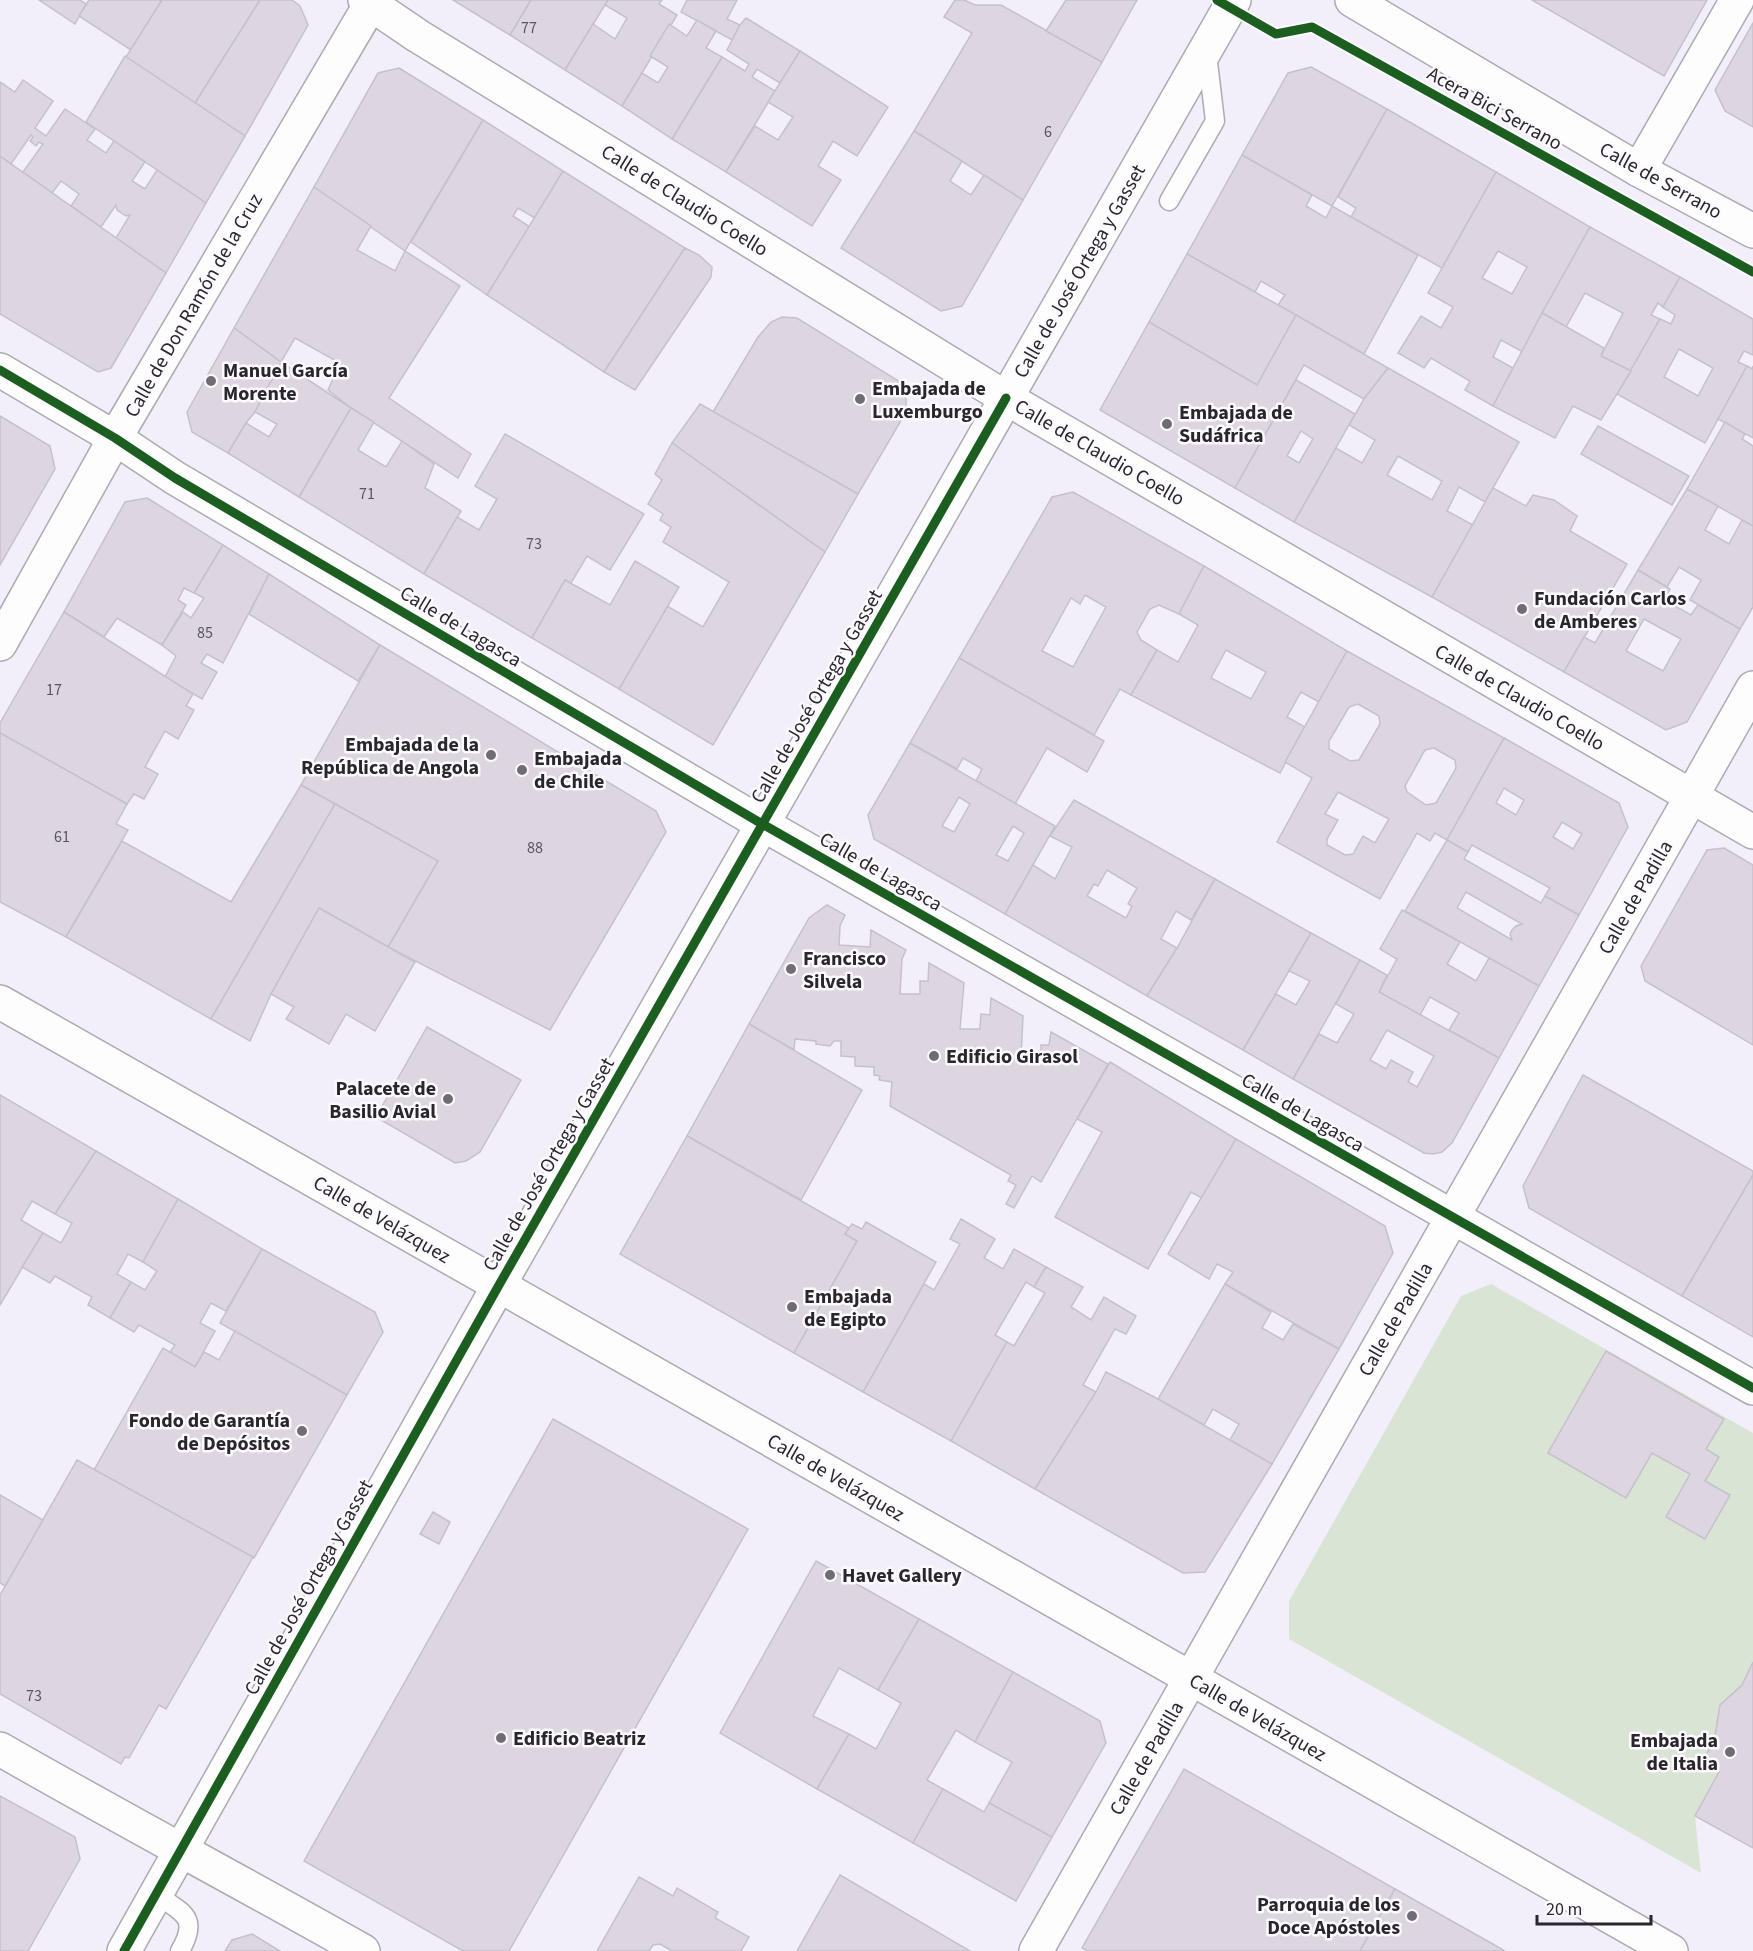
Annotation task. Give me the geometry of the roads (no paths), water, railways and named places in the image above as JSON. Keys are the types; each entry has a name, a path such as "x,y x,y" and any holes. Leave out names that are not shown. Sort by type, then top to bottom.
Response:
{"street":[{"name":"Calle de José Ortega y Gasset","path":"124,1951 499,1285 1234,0"},
{"name":"Calle de Serrano","path":"1352,0 1640,170 1753,231"},
{"path":"1640,170 1737,0"},
{"name":"Calle de Claudio Coello","path":"370,1 418,36 1006,398 1753,832"},
{"name":"Calle de Don Ramón de la Cruz","path":"0,644 115,438 370,1"},
{"name":"Calle de Lagasca","path":"0,370 115,438 175,478 764,825 1753,1388"},
{"name":"Calle de Padilla","path":"1036,1951 1753,688"},
{"name":"Calle de Velázquez","path":"0,1002 1671,1951"},
{"path":"0,1749 363,1951"}],"lane":[{"path":"1169,201 1215,121 1206,48"},
{"path":"156,1894 187,1917 190,1926 180,1951"}],"place":[{"name":"Manuel García Morente","path":"211,381"},
{"name":"Embajada de Luxemburgo","path":"860,399"},
{"name":"Embajada de Sudáfrica","path":"1167,424"},
{"name":"Fundación Carlos de Amberes","path":"1522,609"},
{"name":"Embajada de la República de Angola","path":"491,755"},
{"name":"Embajada de Chile","path":"522,770"},
{"name":"Francisco Silvela","path":"791,969"},
{"name":"Edificio Girasol","path":"934,1056"},
{"name":"Palacete de Basilio Avial","path":"448,1099"},
{"name":"Embajada de Egipto","path":"792,1307"},
{"name":"Fondo de Garantía de Depósitos","path":"302,1431"},
{"name":"Havet Gallery","path":"830,1575"},
{"name":"Edificio Beatriz","path":"501,1738"},
{"name":"Embajada de Italia","path":"1730,1752"},
{"name":"Parroquia de los Doce Apóstoles","path":"1412,1916"}]}
